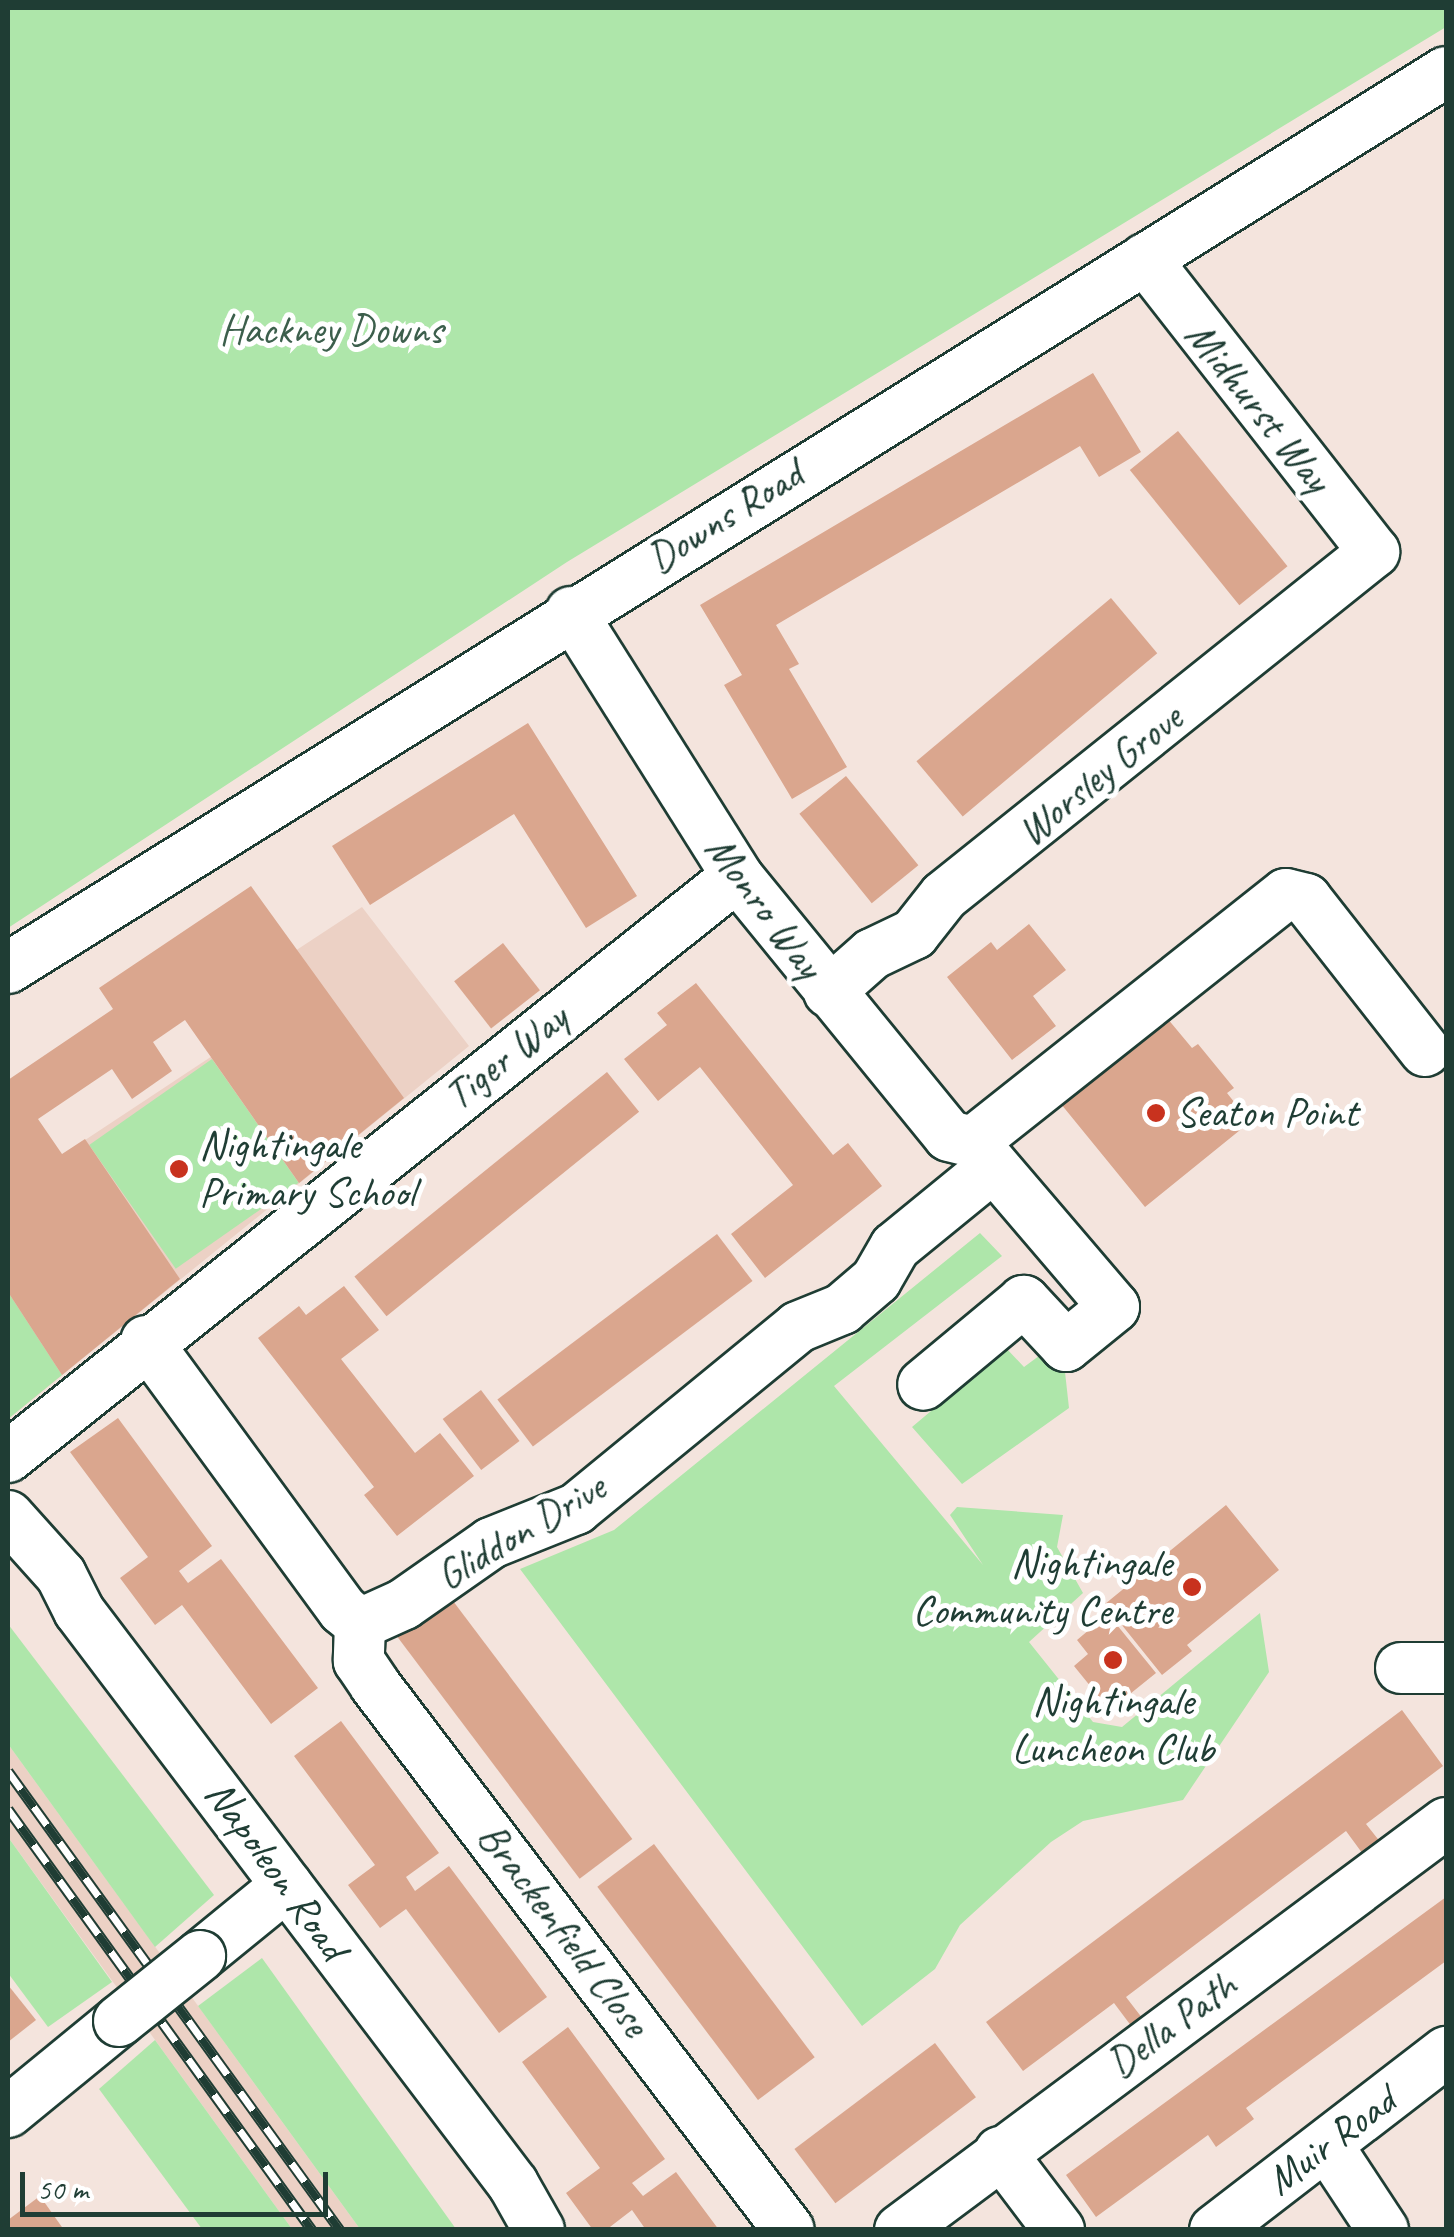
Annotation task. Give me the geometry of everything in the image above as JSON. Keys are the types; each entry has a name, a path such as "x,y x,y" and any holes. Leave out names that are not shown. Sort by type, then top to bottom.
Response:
{"street":[{"name":"Downs Road","path":"8,968 571,612 1446,72"},
{"name":"Midhurst Way","path":"1145,259 1374,552"},
{"name":"Worsley Grove","path":"828,992 872,954 914,934 944,896 990,866 1374,552"},
{"name":"Monro Way","path":"571,612 736,876 949,1136 982,1155 1114,1308 1066,1346 1024,1301 923,1385"},
{"name":"Tiger Way","path":"25,1442 146,1341 736,876"},
{"name":"Gliddon Drive","path":"360,1624 392,1612 491,1544 576,1509 798,1327 842,1309 876,1280 895,1247 982,1155 1286,894 1306,899 1425,1051"},
{"path":"146,1341 343,1610 360,1624"},
{"name":"Napoleon Road","path":"12,1534 52,1563 79,1611 513,2184 534,2228"},
{"name":"Brackenfield Close","path":"360,1624 359,1661 789,2230"},
{"name":"Della Path","path":"900,2230 1446,1822"},
{"path":"8,2112 287,1884"},
{"name":"Muir Road","path":"1215,2230 1444,2061"},
{"path":"1327,2145 1383,2230"},
{"path":"1000,2152 1060,2230"}],"shaded area":[{"name":"Nightingale Primary School","path":"362,907 469,1046 8,1419 8,1191 318,986 295,951"},
{"path":"8,1744 360,2229 292,2229 8,1837"}],"green space":[{"name":"Hackney Downs","path":"8,8 1446,8 1446,27 567,562 8,928"},
{"path":"212,1059 299,1183 176,1269 89,1145"},
{"path":"980,1233 1002,1256 834,1386 983,1565 950,1515 957,1507 1063,1515 1057,1547 1083,1593 1029,1642 1093,1722 1122,1727 1260,1613 1269,1672 1183,1800 1083,1821 1051,1842 960,1925 935,1969 862,2026 520,1569 614,1530"},
{"path":"8,1292 62,1375 8,1419"},
{"path":"1006,1348 1024,1367 1047,1350 1065,1372 1069,1408 962,1484 912,1427"},
{"path":"8,1624 214,1895 155,1947 8,1744"},
{"path":"8,1837 112,1982 48,2027 8,1973"},
{"path":"262,1958 456,2229 360,2229 198,2006"},
{"path":"155,2040 292,2229 202,2229 99,2089"}],"building":[{"path":"1093,373 1141,452 1099,477 1080,446 776,625 799,664 789,669 847,767 792,799 724,685 742,675 700,605"},
{"path":"1178,431 1288,566 1239,605 1130,470"},
{"path":"1111,598 1157,653 963,816 916,761"},
{"path":"528,723 637,896 586,928 514,814 370,905 332,846"},
{"path":"846,776 918,865 872,903 799,814"},
{"path":"251,886 404,1098 299,1183 185,1020 153,1042 172,1071 132,1099 112,1069 38,1119 62,1154 85,1139 180,1279 62,1375 8,1292 8,1080 113,1009 99,988"},
{"path":"1029,924 1066,970 1033,996 1056,1026 1012,1060 947,977 991,942 997,950"},
{"path":"503,943 540,990 491,1028 454,981"},
{"path":"696,983 833,1155 848,1143 882,1186 765,1278 731,1234 793,1185 700,1067 658,1101 624,1059 667,1025 657,1013"},
{"name":"Seaton Point","path":"1167,1018 1192,1048 1198,1044 1234,1088 1227,1093 1250,1122 1145,1207 1061,1104"},
{"path":"607,1072 639,1112 387,1316 354,1277"},
{"path":"717,1234 753,1281 533,1447 497,1399"},
{"path":"344,1286 379,1330 341,1359 415,1453 440,1433 474,1476 397,1536 364,1495 374,1487 258,1338 299,1306 306,1315"},
{"path":"481,1390 520,1441 481,1470 443,1419"},
{"path":"118,1418 212,1546 179,1571 188,1583 221,1559 318,1688 271,1724 182,1605 155,1625 120,1578 148,1557 70,1452"},
{"name":"Nightingale Community Centre","path":"1226,1505 1279,1570 1187,1645 1192,1651 1162,1675 1105,1604"},
{"path":"450,1597 632,1839 580,1879 397,1637"},
{"name":"Nightingale Community Centre","path":"1108,1614 1156,1673 1120,1702 1113,1695 1104,1703 1074,1666 1088,1654 1077,1640"},
{"path":"1402,1710 1443,1766 1366,1824 1385,1848 1368,1861 1346,1831 1126,1997 1146,2023 1135,2031 1114,2003 1023,2071 986,2022"},
{"path":"341,1721 439,1853 406,1877 415,1891 449,1866 547,1997 499,2033 406,1909 380,1928 348,1885 375,1865 294,1756"},
{"path":"654,1844 815,2057 758,2100 597,1887"},
{"path":"1446,1897 1446,1961 1246,2108 1254,2119 1216,2147 1208,2135 1096,2217 1066,2175"},
{"path":"8,1985 36,2020 8,2042"},
{"path":"568,2027 665,2159 632,2183 643,2196 676,2172 719,2230 646,2230 632,2210 606,2230 593,2230 566,2193 600,2168 522,2062"},
{"path":"935,2043 976,2097 835,2203 794,2149"},
{"path":"40,2196 64,2230 8,2230 8,2220"}],"railway":[{"path":"8,1771 340,2230"},
{"path":"8,1809 312,2230"}],"place":[{"name":"Seaton Point","path":"1156,1113"},
{"name":"Nightingale Primary School","path":"179,1169"},
{"name":"Nightingale Community Centre","path":"1192,1587"},
{"name":"Nightingale Luncheon Club","path":"1113,1660"}]}
